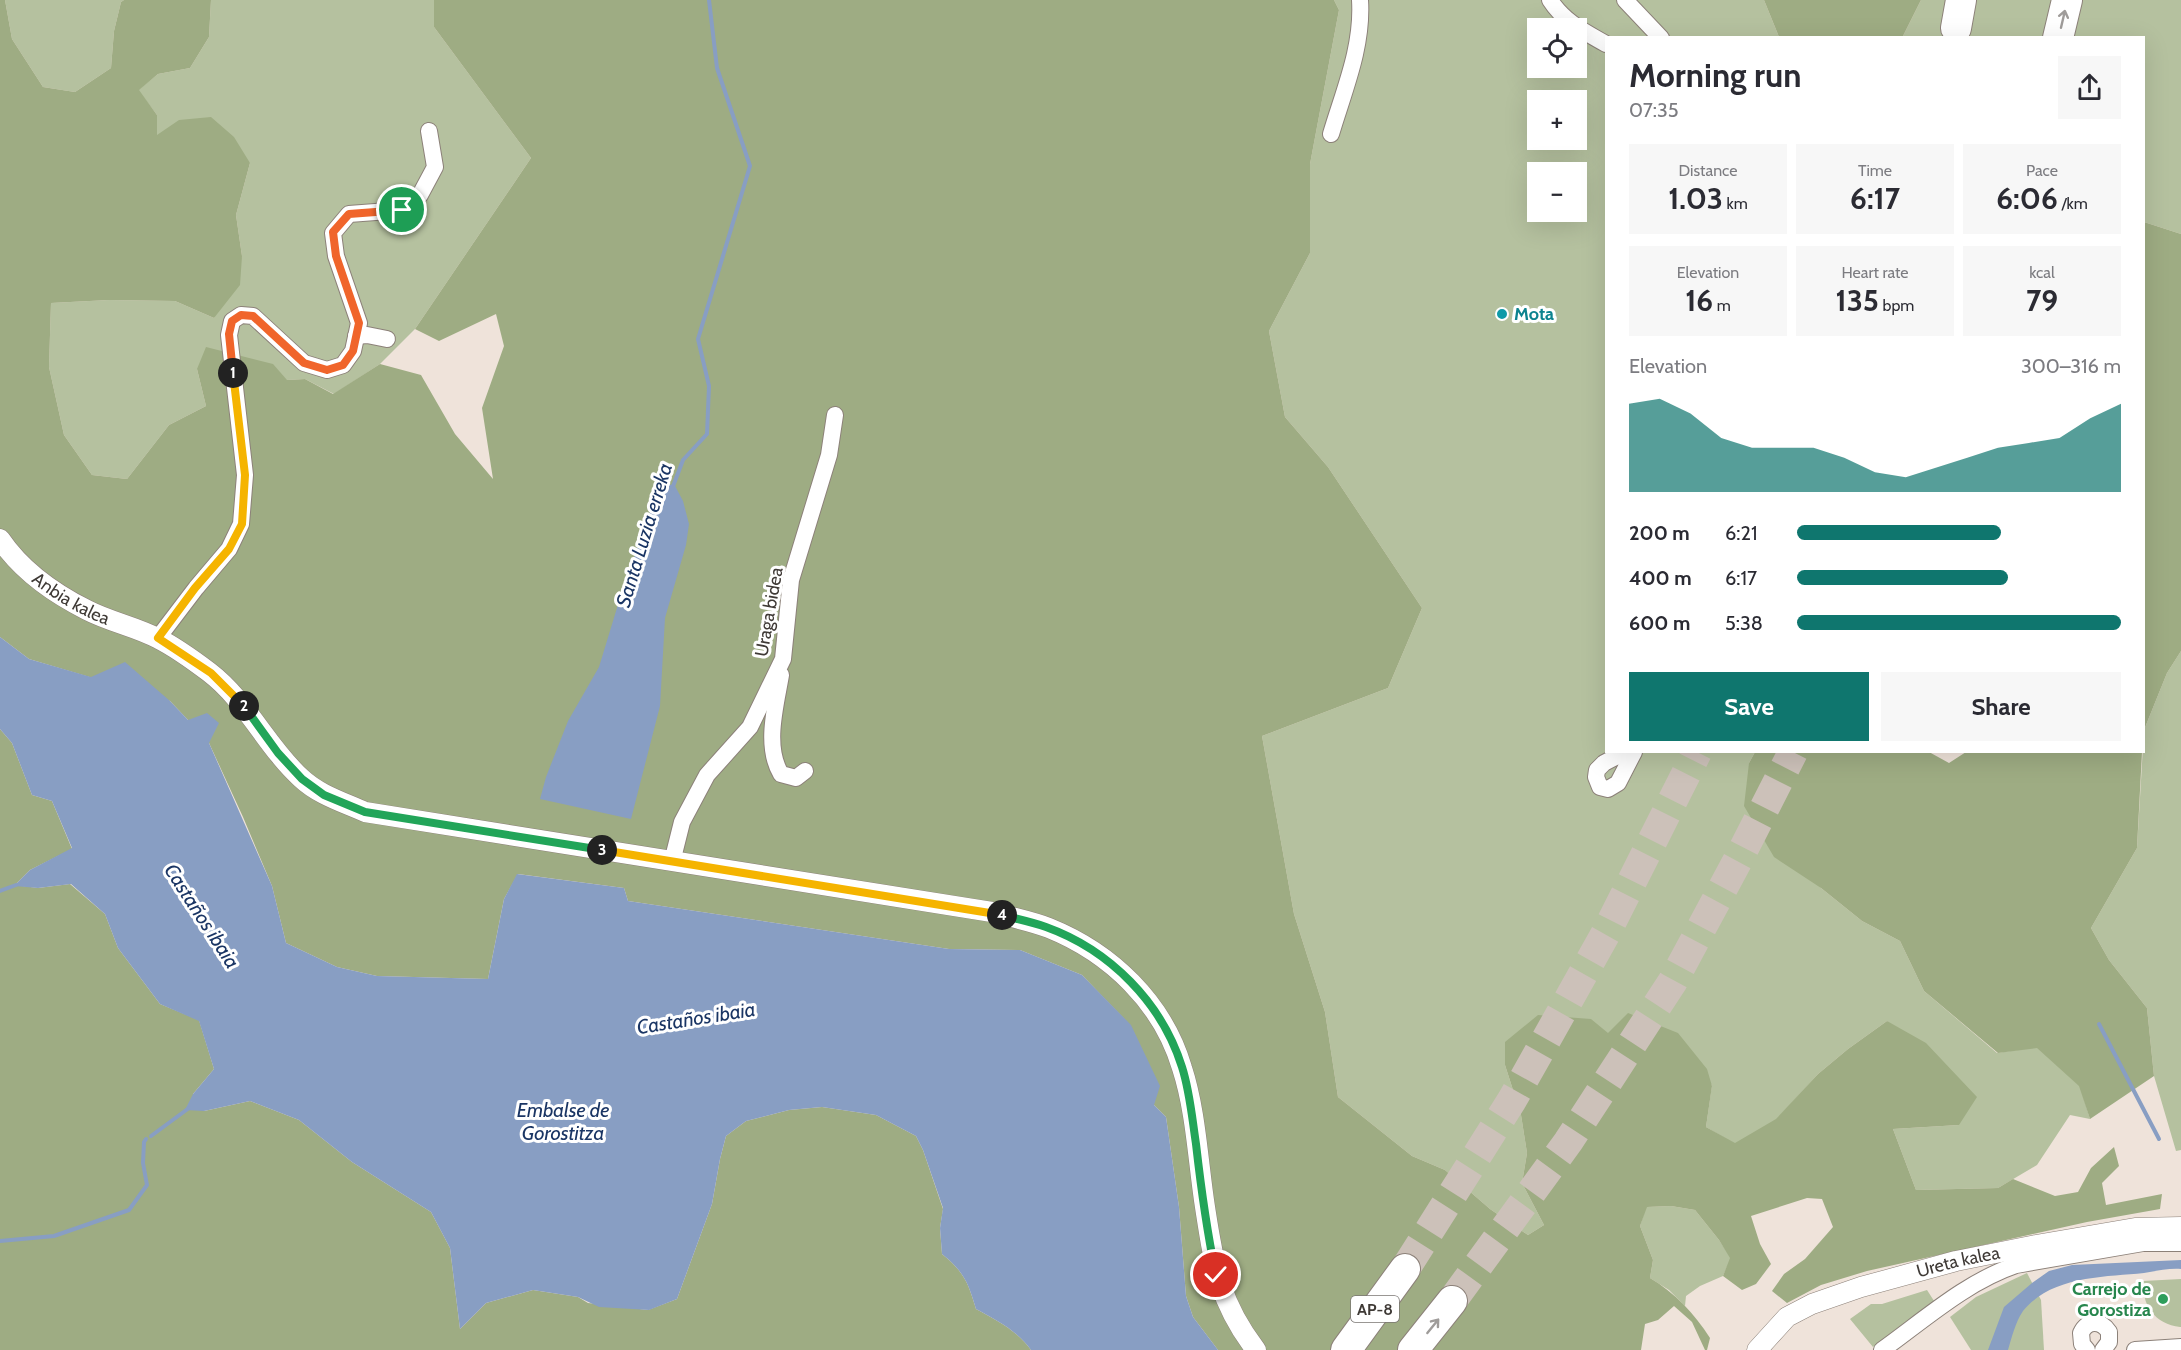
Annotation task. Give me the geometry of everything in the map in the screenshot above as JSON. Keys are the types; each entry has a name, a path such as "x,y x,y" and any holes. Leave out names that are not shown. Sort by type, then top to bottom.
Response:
{"highway":[{"path":"2058,36 2067,0"},
{"name":"AP-8","path":"1346,1350 1405,1269"},
{"path":"1413,1350 1452,1301"}],"street":[{"path":"1331,134 1358,47 1360,0"},
{"path":"1550,0 1557,11 1568,21 1605,43"},
{"path":"1625,0 1659,36"},
{"path":"158,638 195,588 229,549 242,524 245,475 229,334 232,321 241,315 253,316 304,363 327,370 343,365 353,351 359,323 336,256 333,232 349,214 402,210 420,195 435,167 429,131"},
{"path":"356,336 367,335 387,339"},
{"name":"Uraga bidea","path":"672,862 682,822 707,775 750,727 783,659 791,580 829,455 835,415"},
{"name":"Anbia kalea","path":"0,539 26,568 50,588 88,611 158,638 185,654 223,683 302,779 324,795 365,812 992,912 1047,927 1079,942 1116,967 1129,980 1153,1008 1174,1044 1191,1107 1216,1275 1230,1309 1256,1350"},
{"path":"783,659 773,728 774,752 781,774 796,778 805,771"},
{"path":"1623,753 1604,763 1597,770 1596,777 1600,787 1608,789 1618,783 1633,753"},
{"name":"Ureta kalea","path":"1757,1350 1787,1317 1812,1304 1861,1287 1956,1261 2036,1245 2135,1228 2181,1227"},
{"name":"Ureta kalea","path":"1882,1350 1981,1281 2016,1265 2144,1243 2181,1243"},
{"path":"2087,1350 2082,1344 2081,1333 2087,1325 2097,1323 2109,1332 2109,1342 2103,1350"},
{"path":"2134,1350 2181,1347"}],"green space":[{"path":"0,0 5,0 12,39 43,87 75,92 111,68 114,31 121,2 124,0 211,0 209,37 190,68 158,74 139,90 157,115 157,135 179,120 211,117 234,137 250,163 236,215 242,256 240,285 214,318 175,301 109,300 51,303 49,367 64,435 92,475 127,479 169,425 206,406 197,369 206,347 273,364 287,380 305,379 333,394 380,364 421,375 455,434 493,479 482,408 504,346 496,314 439,341 415,329 531,158 434,27 434,0 1334,0 1339,10 1310,164 1310,253 1269,331 1285,417 1328,467 1422,608 1388,688 1262,736 1294,914 1325,1012 1338,1097 1412,1156 1445,1170 1490,1209 1528,1235 1544,1225 1522,1183 1527,1153 1521,1115 1505,1065 1505,1042 1538,1015 1591,1019 1608,1033 1628,1013 1678,1033 1707,1069 1712,1086 1706,1127 1735,1143 1776,1119 1818,1074 1887,1021 1926,1043 1977,1097 1959,1125 1893,1129 1916,1190 1998,1188 2013,1179 2055,1196 2078,1192 2091,1168 2114,1147 2119,1166 2102,1183 2106,1205 2162,1194 2160,1209 2087,1222 1867,1271 1821,1285 1787,1303 1772,1291 1784,1274 1805,1259 1833,1227 1822,1199 1807,1198 1751,1216 1760,1244 1771,1264 1756,1284 1742,1290 1723,1276 1730,1258 1695,1210 1671,1206 1647,1207 1640,1226 1653,1260 1650,1278 1676,1297 1697,1320 1710,1338 1707,1350 1692,1322 1674,1306 1658,1320 1645,1324 1641,1350 1218,1350 1193,1317 1186,1296 1179,1207 1166,1117 1154,1105 1130,1025 1082,975 1020,950 949,949 628,901 624,888 518,874 504,899 488,979 377,976 337,967 286,943 272,886 243,817 209,743 188,720 170,701 29,659 0,637"},
{"path":"5,0 124,0 121,2 114,31 111,68 75,92 43,87 12,39"},
{"path":"211,0 434,0 434,27 531,158 415,329 380,364 334,394 305,379 287,380 197,369 206,406 169,425 127,479 92,475 64,435 49,367 51,303 109,300 175,301 214,318 242,256 236,215 250,163 157,136 157,115 138,90 158,74 190,68 209,37"},
{"path":"1334,0 1764,0 1779,36 1605,36 1605,753 1754,753 1749,763 1821,888 1862,921 1900,941 1924,991 1997,1053 2037,1047 2080,1086 2090,1119 2070,1115 2037,1165 1998,1188 1916,1190 1893,1129 1959,1125 1887,1021 1818,1074 1776,1120 1735,1144 1706,1127 1712,1085 1608,1033 1505,1065 1521,1115 1527,1153 1522,1183 1544,1225 1528,1235 1490,1209 1445,1170 1412,1156 1338,1097 1325,1012 1294,914 1262,736 1388,688 1422,608 1328,467 1285,417 1269,331 1310,253 1310,164 1339,10"},
{"path":"1764,0 1921,0 1903,36 1779,36"},
{"path":"1921,0 2181,0 2181,234 2145,222 2145,36 1903,36"},
{"path":"2145,222 2181,234 2181,651 2167,673 2145,728"},
{"path":"2181,651 2181,1150 2176,1151 2154,1076 2147,1008 2109,960 2091,928 2137,848 2145,728 2167,673"},
{"path":"0,729 12,743 32,795 52,801 72,849 30,870 15,885 38,888 70,884 105,914 118,948 160,1004 199,1020 214,1069 193,1094 204,1111 250,1101 299,1120 352,1162 431,1212 450,1248 460,1329 486,1303 533,1290 578,1297 588,1303 648,1310 677,1299 712,1204 726,1136 746,1121 789,1110 822,1107 876,1115 916,1136 943,1209 940,1228 942,1254 964,1278 976,1309 1013,1332 1031,1350 0,1350"},
{"path":"1754,753 1931,753 1949,763 1964,753 2142,753 2137,848 2091,928 2109,960 2147,1008 2154,1076 2090,1119 2079,1086 2037,1048 1998,1053 1924,991 1900,941 1862,921 1821,888 1774,857 1744,806 1749,763"},
{"path":"1671,1206 1695,1210 1731,1258 1723,1276 1700,1286 1686,1296 1685,1306 1669,1290 1650,1278 1653,1260 1640,1226 1646,1207"},
{"path":"2027,1273 2041,1300 2044,1350 1971,1350 1950,1317 1976,1297"},
{"name":"Carrejo de Gorostiza","path":"2181,1279 2180,1327 2164,1322 2152,1312 2145,1298 2143,1281"},
{"path":"1927,1290 1936,1304 1873,1347 1850,1319 1871,1304 1882,1304"}],"water":[{"path":"674,484 683,501 689,524 686,545 665,618 660,706 631,819 540,799 568,721 599,667 654,500 660,487"},
{"name":"Embalse de Gorostitza","path":"0,637 29,659 91,677 125,662 188,720 207,713 219,723 209,743 272,886 286,943 337,967 377,976 488,979 504,899 517,874 624,888 628,901 949,949 1020,950 1082,975 1131,1025 1160,1086 1154,1105 1166,1117 1179,1207 1186,1296 1193,1317 1218,1350 1031,1350 1013,1332 976,1309 964,1278 942,1254 940,1228 943,1208 916,1136 876,1115 822,1107 789,1110 746,1121 726,1136 712,1204 677,1299 649,1310 599,1307 578,1297 533,1290 486,1303 460,1329 450,1248 431,1212 352,1162 299,1120 250,1101 204,1111 185,1110 193,1094 214,1069 199,1021 160,1004 118,948 105,914 71,884 38,888 14,886 30,870 72,848 52,801 32,795 12,743 0,729"},
{"path":"2181,1260 2181,1269 2079,1280 2048,1291 2035,1299 2023,1311 2008,1350 1988,1350 2004,1307 2049,1271 2072,1265"}],"waterway":[{"name":"Santa Luzia erreka","path":"672,489 683,460 707,434 709,386 698,339 750,166 717,68 709,0"},
{"path":"0,891 16,885"},
{"path":"2099,1024 2159,1139"},
{"path":"151,1136 189,1108"},
{"path":"0,1241 54,1236 129,1210 147,1185 143,1163 146,1139"}],"tunnel":[{"path":"1405,1269 1512,1100 1606,933 1696,753"},
{"path":"1452,1301 1568,1142 1673,981 1792,753"}],"place":[{"name":"Mota","path":"1502,314"},
{"name":"Carrejo de Gorostiza","path":"2163,1299"}],"route":[{"path":"402,210 349,214 333,232 336,256 359,323 353,351 343,365 327,370 304,363 253,316 241,315 232,321 229,334 245,475 242,524 229,549 195,588 158,638 185,654 223,683 246,709 278,753 302,779 324,795 365,812 992,912 1047,927 1096,952 1116,967 1153,1008 1174,1044 1183,1068 1216,1275"}],"water label":[{"name":"Castaños ibaia","path":"202,916"},
{"name":"Castaños ibaia","path":"696,1018"}]}
